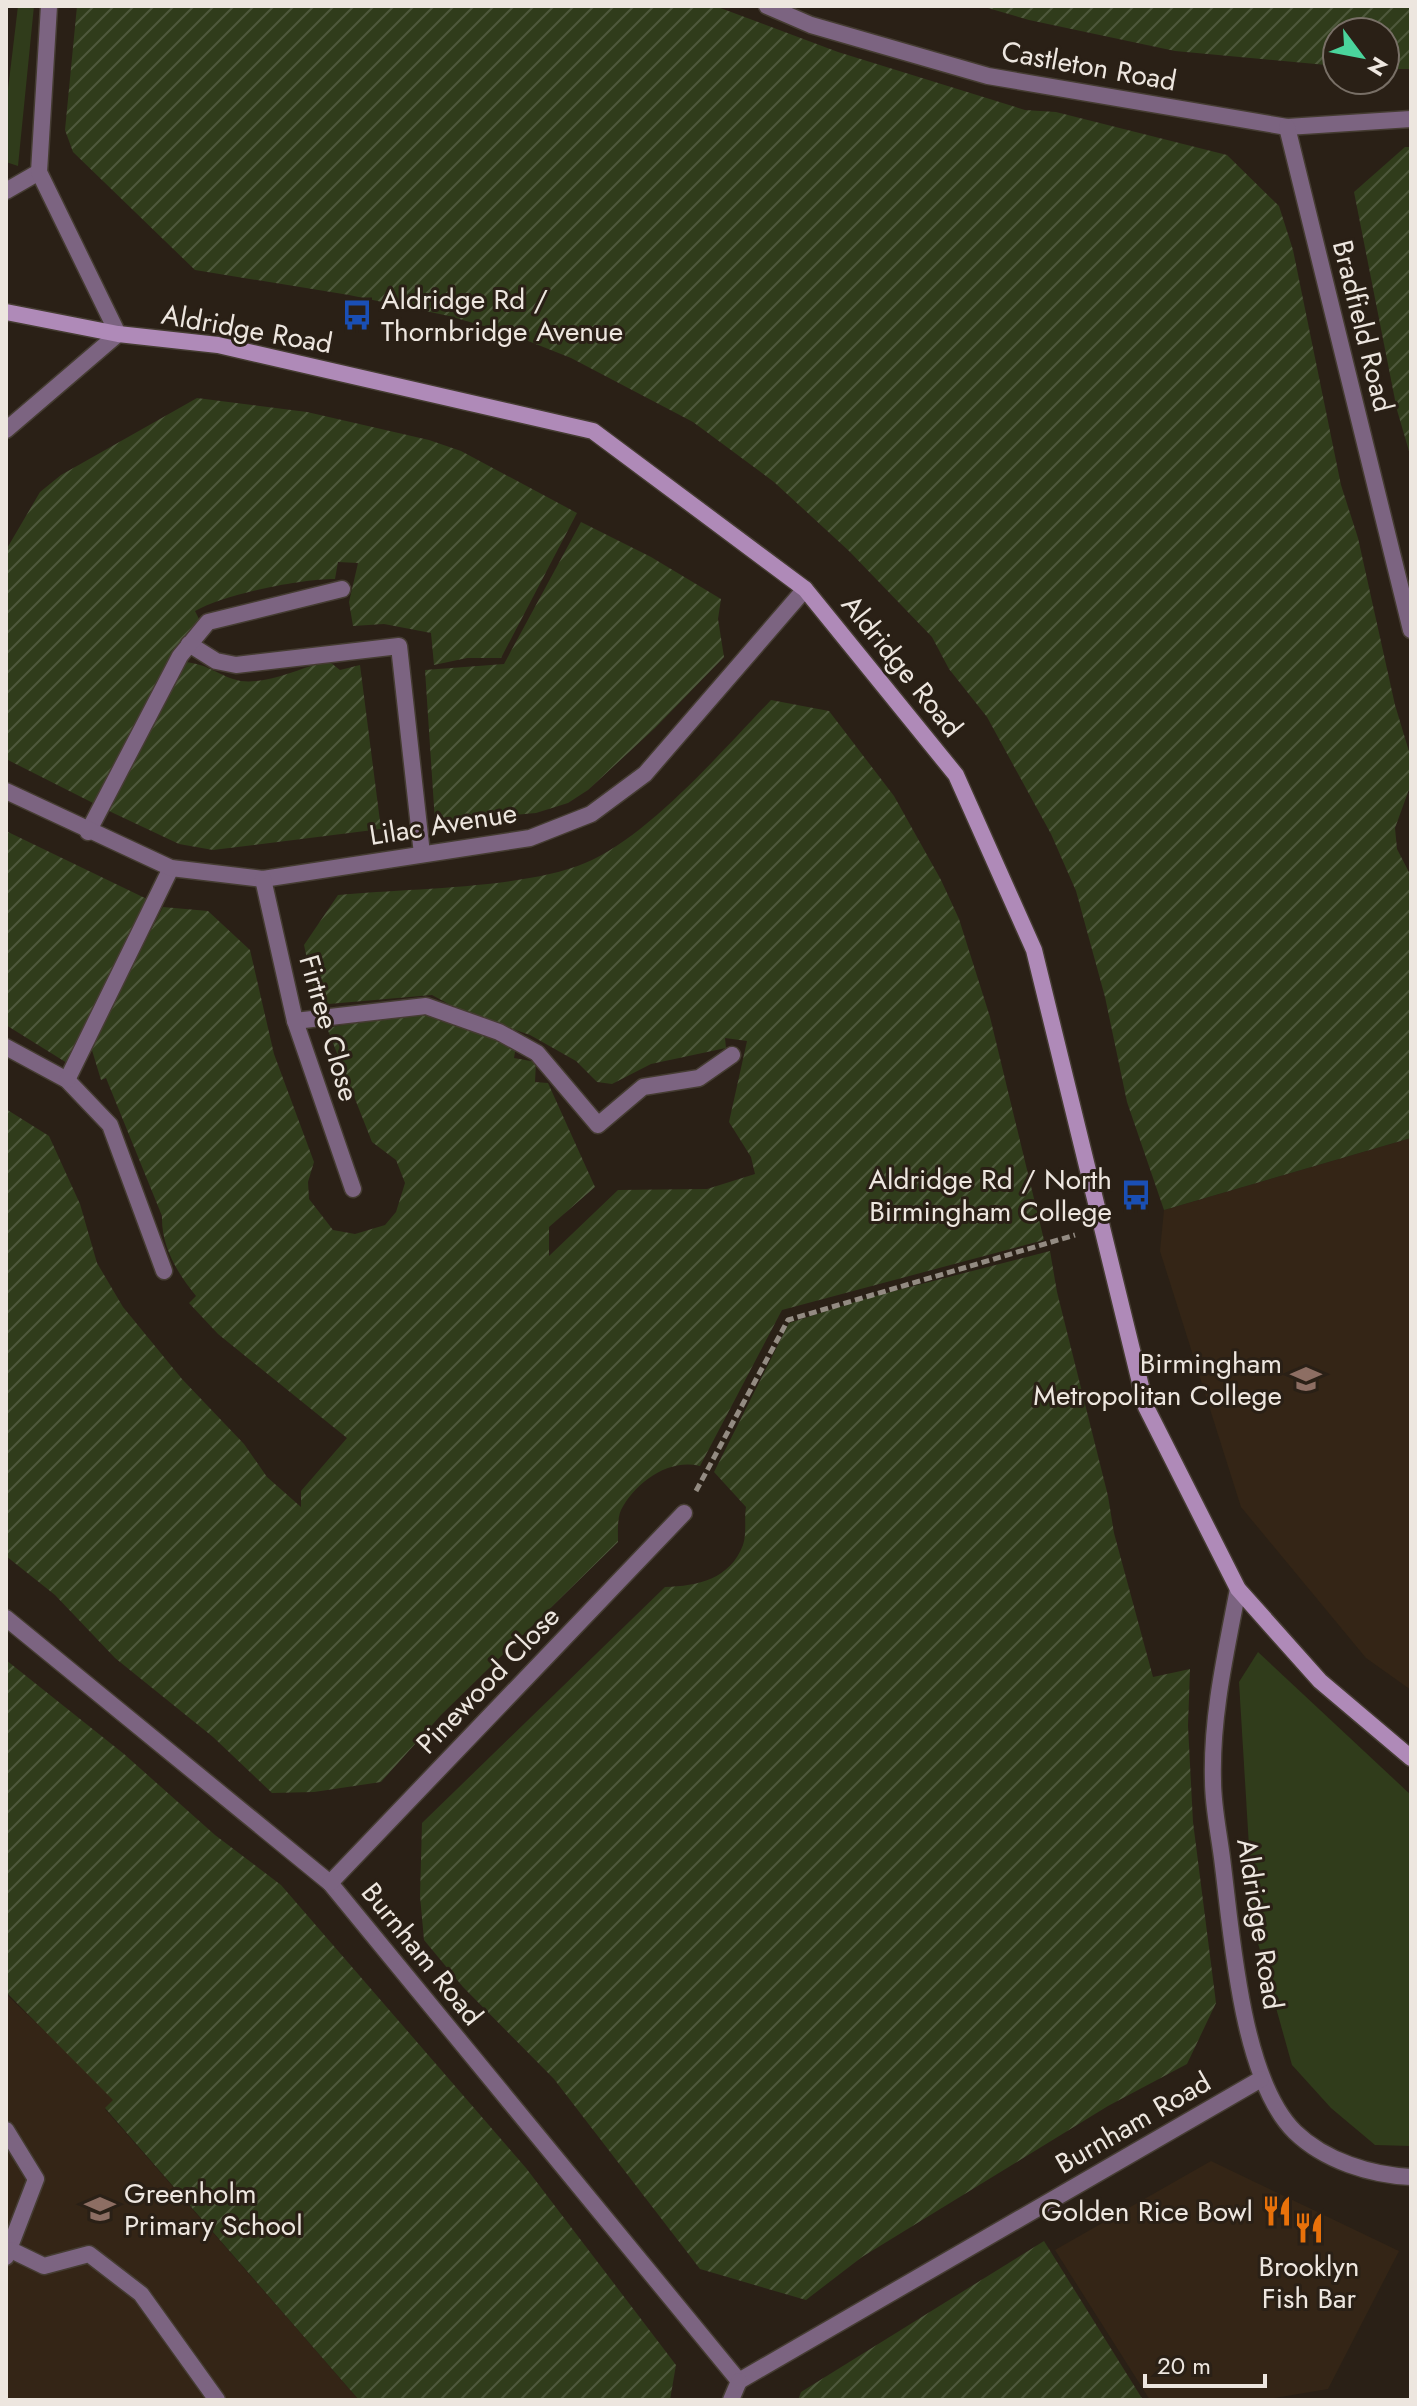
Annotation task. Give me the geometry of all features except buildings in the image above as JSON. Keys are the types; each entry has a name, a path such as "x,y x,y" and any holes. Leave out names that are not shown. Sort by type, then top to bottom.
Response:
{"street":[{"path":"6,430 118,334 39,172 49,6"},
{"name":"Castleton Road","path":"767,6 811,25 988,76 1287,127 1411,119"},
{"name":"Bradfield Road","path":"1287,127 1411,630"},
{"path":"6,191 39,172"},
{"name":"Aldridge Road","path":"6,312 118,334 218,345 593,431 805,589 956,775 1034,950 1146,1407 1238,1589 1320,1681 1411,1758"},
{"path":"88,832 180,656 208,622 342,589"},
{"name":"Lilac Avenue","path":"6,791 88,832 171,868 263,879 530,838 591,814 645,774 805,589"},
{"path":"189,644 216,661 236,665 399,646 422,854"},
{"path":"67,1080 171,868"},
{"name":"Firtree Close","path":"263,879 295,1021 353,1189"},
{"path":"295,1021 426,1006 499,1032 537,1053 598,1125 643,1087 699,1078 732,1055"},
{"path":"6,1047 67,1080 110,1125 164,1271"},
{"name":"Pinewood Close","path":"330,1883 684,1513"},
{"name":"Aldridge Road","path":"1238,1589 1221,1682 1213,1781 1236,1969 1261,2079 1294,2131 1334,2158 1379,2176 1411,2177"},
{"name":"Burnham Road","path":"6,1618 330,1883 739,2381 1261,2079"},
{"path":"6,2130 36,2179 8,2254 44,2266 89,2254 141,2294 217,2400"},
{"path":"731,2400 739,2381"}],"path":[{"path":"684,1513 788,1320 1103,1227"}],"shaded area":[{"name":"Birmingham Metropolitan College","path":"1411,1138 1411,1690 1366,1658 1241,1507 1160,1251 1164,1210"},
{"name":"Greenholm Primary School","path":"6,1994 118,2101 105,2109 359,2400 6,2400"},
{"path":"1211,2161 1399,2251 1328,2389 1262,2400 1150,2400 1055,2250"}],"green space":[{"path":"18,6 34,6 18,166 6,162 6,106"},
{"path":"77,6 715,6 838,52 1025,110 1056,112 1227,155 1279,206 1293,250 1341,485 1358,538 1395,705 1411,758 1411,784 1395,828 1397,849 1411,876 1411,1138 1164,1210 1127,1102 1105,997 1076,891 1051,834 987,717 949,669 932,637 849,551 774,482 693,422 571,358 508,333 449,316 349,295 195,270 73,152 65,130"},
{"path":"981,6 1411,6 1411,69 1401,69 1401,16 1321,16 1321,65 1175,51 1029,20"},
{"path":"1405,147 1411,147 1411,458 1397,410 1354,192"},
{"path":"197,398 307,412 429,440 461,451 577,513 501,658 467,658 434,665 431,633 384,624 353,626 349,602 358,563 338,562 335,579 263,589 195,611 199,619 194,630 180,642 95,804 6,759 6,550 40,492 61,475"},
{"path":"581,522 651,557 721,599 718,619 724,657 655,728 588,790 568,803 536,813 435,822 425,670 504,664"},
{"path":"185,662 243,681 277,677 320,663 331,663 340,670 360,665 381,829 213,850 179,844 109,811"},
{"path":"771,700 829,711 894,796 941,880 959,919 990,1017 1044,1240 782,1310 700,1466 688,1464 665,1469 644,1482 627,1500 620,1514 618,1542 441,1715 381,1782 314,1792 272,1793 213,1737 115,1658 55,1595 6,1556 6,1109 49,1136 80,1204 97,1263 123,1307 182,1379 244,1444 267,1477 301,1507 301,1491 347,1438 218,1334 189,1303 196,1296 172,1259 164,1238 162,1216 106,1078 101,1080 91,1047 163,907 208,911 250,950 274,1054 314,1162 308,1182 309,1199 333,1230 355,1234 385,1225 396,1212 405,1183 396,1160 372,1142 327,1028 415,1011 516,1046 514,1058 536,1062 535,1082 548,1083 595,1187 549,1227 549,1256 618,1190 707,1189 755,1174 751,1157 729,1122 747,1041 725,1038 726,1048 651,1064 612,1084 597,1082 576,1061 530,1035 463,1012 432,995 317,1005 304,945 338,895 530,878 559,872 609,851 634,834 684,790"},
{"path":"6,831 149,900 67,1063 6,1025"},
{"path":"1050,1251 1114,1533 1153,1677 1190,1669 1188,1726 1193,1822 1216,2003 1187,2064 1108,2106 862,2257 806,2300 700,2269 554,2079 463,1987 424,1940 420,1896 422,1823 665,1587 689,1585 712,1578 737,1557 744,1540 746,1507 714,1472 789,1323 867,1298"},
{"path":"1258,1652 1411,1795 1411,2146 1375,2145 1331,2108 1292,2065 1254,1929 1239,1682"},
{"path":"6,1660 124,1754 215,1835 281,1885 526,2168 676,2365 670,2400 359,2400 105,2108 113,2100 6,1992"},
{"path":"1044,2241 1143,2400 798,2400 801,2392"}],"place":[{"name":"Aldridge Rd / Thornbridge Avenue","path":"357,315"},
{"name":"Aldridge Rd / North Birmingham College","path":"1136,1195"},
{"name":"Birmingham Metropolitan College","path":"1306,1379"},
{"name":"Greenholm Primary School","path":"100,2209"},
{"name":"Golden Rice Bowl","path":"1277,2211"},
{"name":"Brooklyn Fish Bar","path":"1309,2228"}]}
